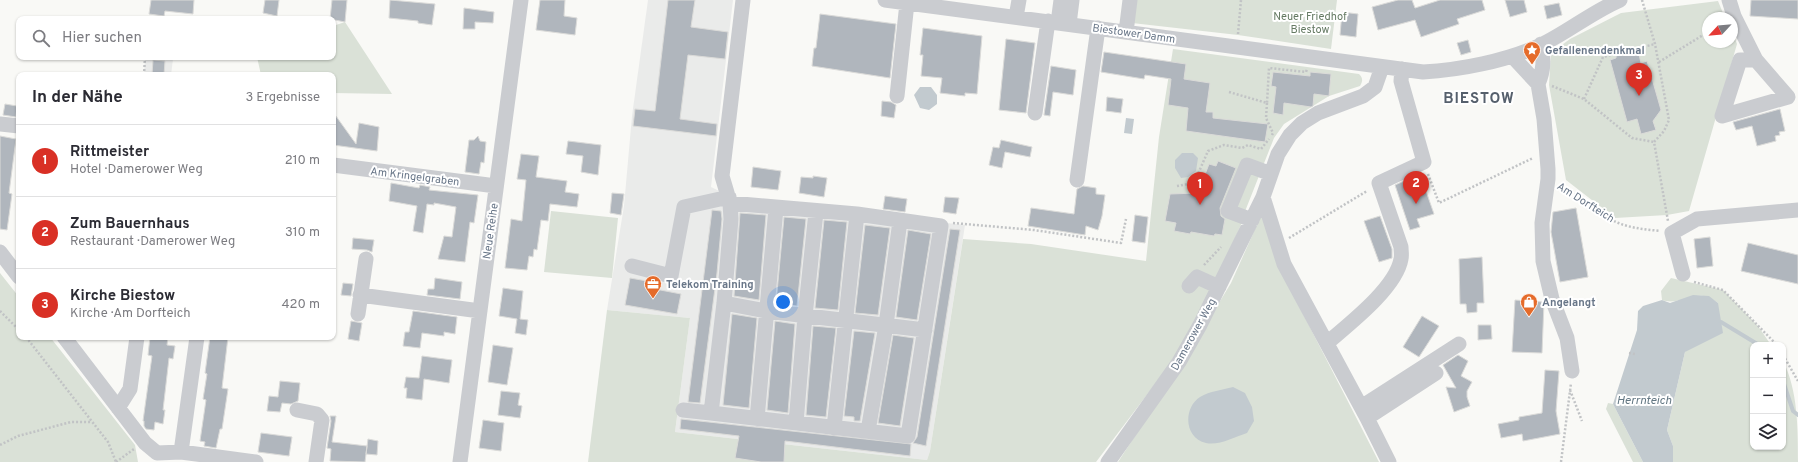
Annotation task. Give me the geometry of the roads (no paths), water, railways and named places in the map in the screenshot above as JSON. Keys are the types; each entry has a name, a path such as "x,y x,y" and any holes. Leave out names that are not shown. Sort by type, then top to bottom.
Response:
{"street":[{"name":"Neue Reihe","path":"460,462 520,0"},
{"path":"711,413 724,303 730,200 722,176 743,0"},
{"name":"Biestower Damm","path":"886,0 963,5 1016,17 1382,67"},
{"path":"1016,17 1019,0"},
{"path":"1046,82 1061,0"},
{"path":"1035,114 1057,22 1072,0"},
{"path":"1126,32 1130,0"},
{"path":"1382,67 1422,72 1446,71 1512,56 1541,44 1620,0"},
{"path":"1729,0 1734,16 1756,60 1788,97 1722,116 1740,60 1756,60"},
{"path":"897,96 915,2"},
{"path":"1077,180 1098,28"},
{"name":"Am Dorfteich","path":"1541,44 1544,59 1543,73 1538,84 1544,119 1548,179 1542,223 1543,261 1552,299 1567,338 1572,371"},
{"path":"1512,56 1538,84"},
{"name":"Damerower Weg","path":"1108,462 1179,362 1200,325 1263,197 1278,154 1290,135 1302,123 1318,113 1363,96 1375,87 1382,67"},
{"path":"1327,343 1366,308 1392,281 1402,258 1401,247 1379,183 1424,162 1401,81 1402,69"},
{"path":"0,124 16,126"},
{"path":"1252,220 1228,211 1247,165 1271,174"},
{"name":"Am Kringelgraben","path":"336,166 496,186"},
{"path":"1263,197 1284,264 1364,412 1389,462"},
{"path":"632,266 671,276 684,207 730,200 776,208 857,214 941,226 908,436 683,410"},
{"path":"757,419 776,208"},
{"path":"1683,274 1670,226 1697,219 1798,210"},
{"path":"796,423 816,212"},
{"path":"834,428 847,320 857,214"},
{"path":"868,431 886,325 900,221"},
{"path":"0,252 16,273"},
{"path":"358,314 366,259"},
{"path":"1193,282 1219,287"},
{"path":"360,295 480,311"},
{"path":"724,303 766,311 925,330"},
{"path":"70,340 118,408 145,443 158,457 181,452 256,462"},
{"path":"118,408 130,389 137,340"},
{"path":"181,452 197,340"},
{"path":"1364,412 1459,344"},
{"path":"1364,412 1436,373"},
{"path":"297,410 318,414 322,420 316,462"}],"water":[{"path":"920,87 931,87 937,95 937,104 929,110 920,108 914,95"},
{"path":"1126,118 1134,119 1132,134 1124,133"},
{"path":"1182,153 1193,153 1198,158 1196,171 1188,177 1181,178 1175,168 1175,160"},
{"name":"Herrnteich","path":"1693,295 1709,296 1718,303 1723,333 1685,352 1667,430 1673,446 1673,462 1643,462 1613,404 1637,330 1638,311 1643,306 1662,300 1670,303"},
{"path":"1233,387 1245,393 1252,407 1254,421 1247,433 1226,441 1211,444 1199,440 1193,435 1188,422 1194,402 1208,393"}],"waterway":[{"path":"1721,322 1754,342"},
{"path":"1786,390 1793,411 1798,415"}],"place":[{"name":"Gefallenendenkmal","path":"1532,65"},
{"name":"Kirche Biestow","path":"1639,96"},
{"name":"Zum Bauernhaus","path":"1416,204"},
{"name":"Rittmeister","path":"1200,205"},
{"name":"Telekom Training","path":"653,299"},
{"name":"Angelangt","path":"1529,317"}],"district":[{"name":"BIESTOW","path":"1479,98"}],"park label":[{"name":"Neuer Friedhof Biestow","path":"1310,22"}]}
